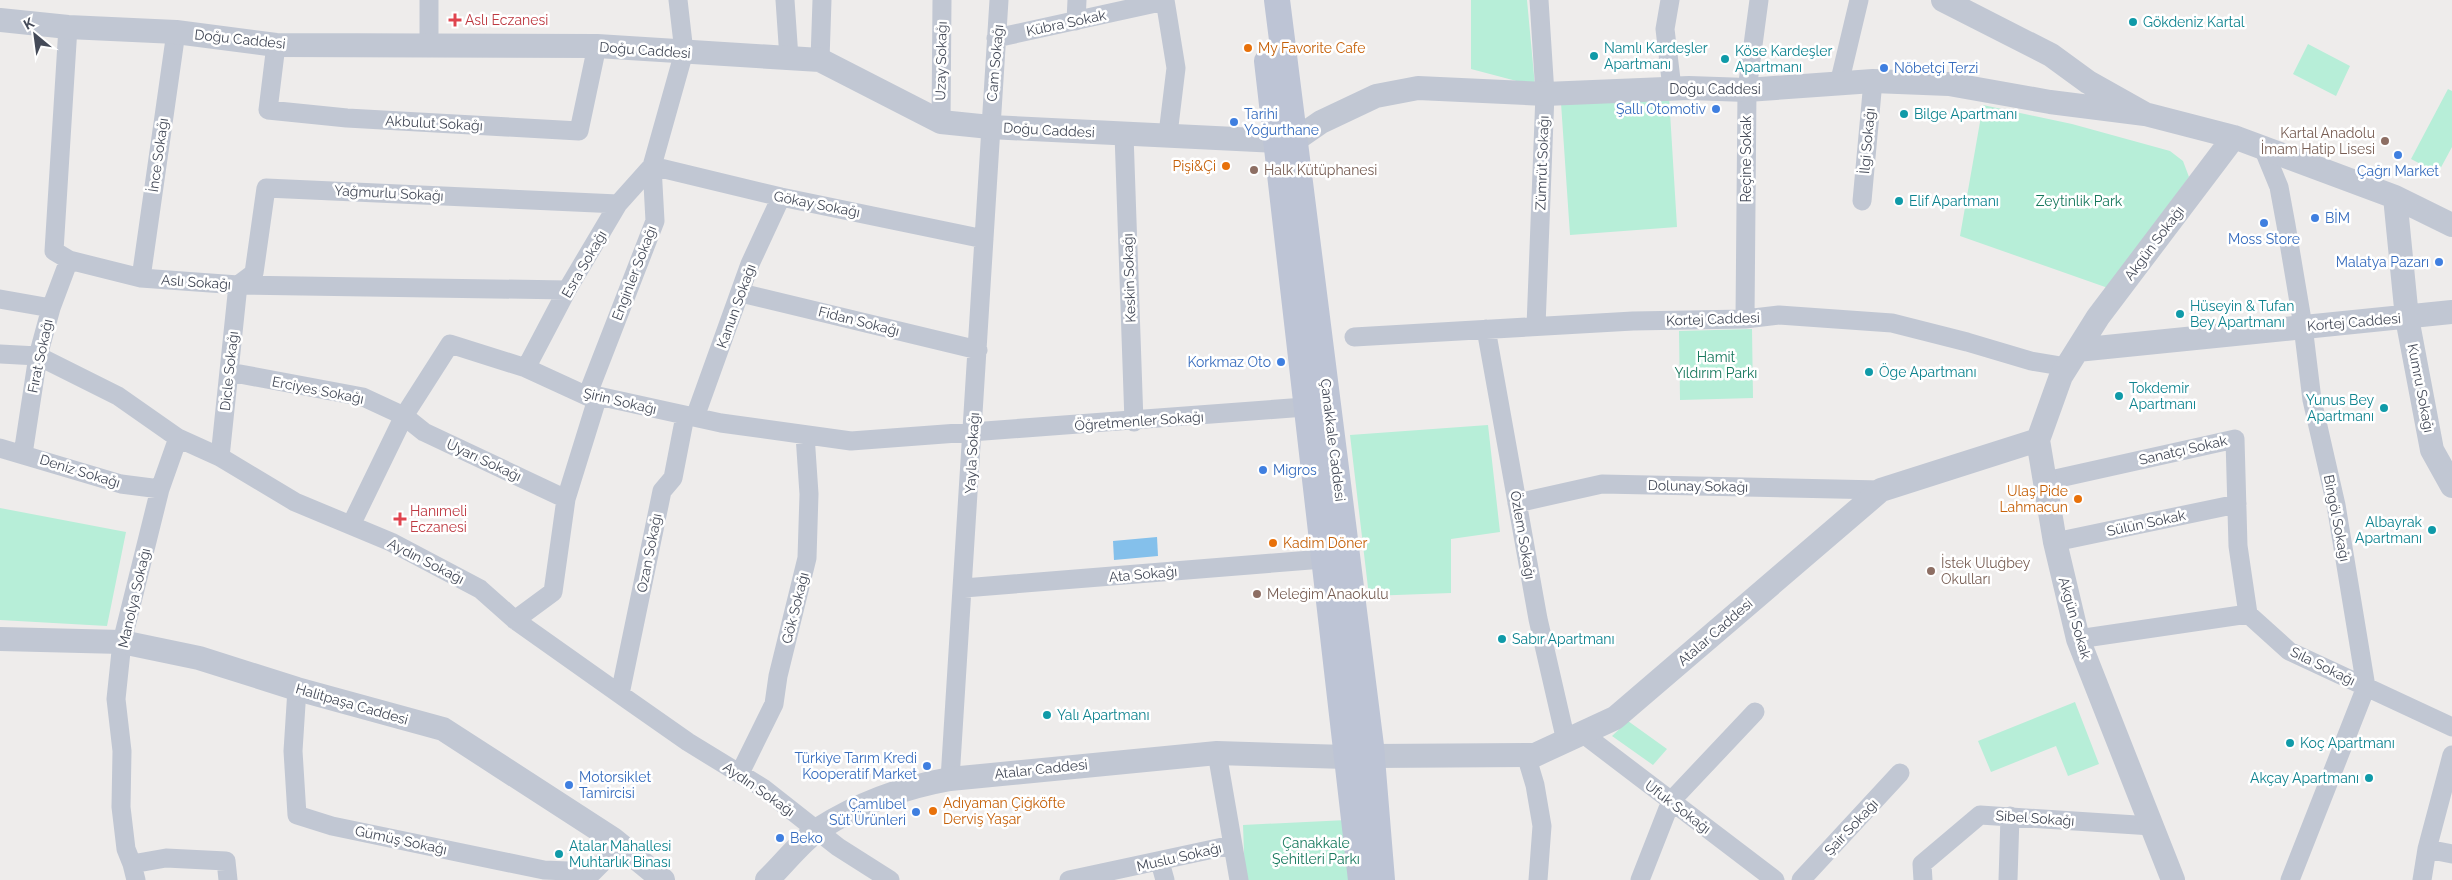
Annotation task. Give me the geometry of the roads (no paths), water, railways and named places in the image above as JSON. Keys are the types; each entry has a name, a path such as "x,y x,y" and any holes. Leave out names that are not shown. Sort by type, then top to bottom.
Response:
{"main road":[{"name":"Çanakkale Caddesi","path":"1261,0 1285,141 1372,756 1382,880"},
{"name":"Çanakkale Caddesi","path":"1277,0 1285,141 1305,408 1361,880"},
{"path":"1346,757 1372,756"}],"street":[{"path":"429,0 429,47"},
{"name":"Enginler Sokağı","path":"515,620 552,592 566,500 593,396 655,221 652,166 684,52 678,0"},
{"path":"785,0 789,58"},
{"path":"820,60 822,0"},
{"name":"Uzay Sokağı","path":"940,122 942,0"},
{"name":"Cam Sokağı","path":"990,127 999,0"},
{"path":"1076,22 1077,0"},
{"name":"Zümrüt Sokağı","path":"1536,326 1545,94 1540,0"},
{"path":"1670,0 1665,30 1672,88"},
{"name":"Reçine Sokak","path":"1745,319 1747,90 1759,0"},
{"path":"1839,84 1859,0"},
{"path":"1943,0 2051,55 2088,82 2145,114 2234,137 2395,197 2452,225"},
{"path":"1165,1 1176,68 1168,134"},
{"name":"Kübra Sokak","path":"996,38 1165,1"},
{"name":"Doğu Caddesi","path":"0,20 176,32 276,45 429,47 597,46 820,60 940,122 990,127 1124,134 1168,134 1285,141 1376,96 1418,88 1545,94 1672,88 1747,90 1872,82 1949,84 2050,102 2145,114"},
{"path":"68,26 54,252 69,260"},
{"name":"İnce Sokağı","path":"141,278 176,32"},
{"name":"Akbulut Sokağı","path":"276,45 268,110 348,118 578,131 597,46"},
{"name":"İlgi Sokağı","path":"1862,201 1872,82"},
{"path":"2050,102 2073,100 2082,94 2088,82"},
{"name":"Yayla Sokağı","path":"950,779 964,588 990,127"},
{"name":"Keskin Sokağı","path":"1124,134 1134,422"},
{"name":"Akgün Sokağı","path":"2072,358 2098,316 2234,137"},
{"name":"Bingöl Sokağı","path":"2263,148 2278,187 2303,326 2312,400 2336,505 2366,687"},
{"name":"Gökay Sokağı","path":"652,166 781,197 984,239"},
{"name":"Esra Sokağı","path":"526,368 567,290 618,204 652,166"},
{"name":"Yağmurlu Sokağı","path":"238,285 254,273 266,188 618,204"},
{"name":"Kanun Sokağı","path":"690,417 741,293 750,264 781,197"},
{"name":"Kumru Sokağı","path":"2395,197 2407,318 2432,450 2452,486"},
{"name":"Aslı Sokağı","path":"69,260 141,278 238,285 567,290"},
{"name":"Fırat Sokağı","path":"23,454 38,356 50,308 69,260"},
{"name":"Dicle Sokağı","path":"220,457 238,285"},
{"name":"Fidan Sokağı","path":"741,293 978,350"},
{"path":"0,299 50,308"},
{"name":"Kortej Caddesi","path":"1354,337 1633,321 1745,319 1779,315 1892,324 1967,342 2031,361 2072,358 2303,326 2407,318 2452,312"},
{"name":"Özlem Sokağı","path":"1486,329 1538,619 1574,737"},
{"name":"Şirin Sokağı","path":"351,525 404,416 450,344 526,368 593,396 690,417 851,441 973,434"},
{"name":"Aydın Sokağı","path":"0,354 38,356 118,396 178,438 220,457 295,502 392,542 480,589 515,620 688,742 740,773 818,830 838,847 890,880"},
{"path":"2038,440 2061,376 2072,358"},
{"name":"Erciyes Sokağı","path":"229,372 363,397 404,416"},
{"name":"Öğretmenler Sokağı","path":"973,434 1305,408"},
{"name":"Uyarı Sokağı","path":"404,416 424,432 566,500"},
{"name":"Ozan Sokağı","path":"620,694 662,491 673,478 690,417"},
{"name":"Gök Sokağı","path":"740,773 774,704 778,676 807,558 809,494 805,435"},
{"name":"Manolya Sokağı","path":"134,872 126,849 121,808 122,751 116,699 122,642 160,490 178,438"},
{"name":"Sanatçı Sokak","path":"2046,481 2236,439 2238,546 2248,614"},
{"name":"Atalar Caddesi","path":"1372,756 1535,755 1615,718 1881,490 2038,440"},
{"name":"Akgün Sokak","path":"2038,440 2055,542 2078,639 2174,880"},
{"name":"Deniz Sokağı","path":"0,448 122,484 160,490"},
{"name":"Dolunay Sokağı","path":"1517,504 1602,484 1881,490"},
{"name":"Sülün Sokak","path":"2055,542 2236,504"},
{"name":"Ata Sokağı","path":"964,588 1323,559"},
{"path":"2078,639 2248,614"},
{"name":"Sıla Sokağı","path":"2248,614 2289,651 2452,727"},
{"name":"Halitpaşa Caddesi","path":"0,639 122,642 198,658 297,689 443,729 613,839 663,880"},
{"path":"2290,880 2366,687"},
{"name":"Gümüş Sokağı","path":"297,689 293,751 297,815 332,826 544,870 593,872 605,860 613,839"},
{"path":"1640,880 1671,801 1755,712"},
{"name":"Ufuk Sokağı","path":"1574,737 1671,801 1775,880"},
{"path":"1217,753 1239,880"},
{"name":"Atalar Caddesi","path":"767,880 818,830 882,797 924,784 950,779 1217,753 1346,757"},
{"path":"1526,755 1535,785 1542,826 1538,880"},
{"path":"2422,880 2427,848 2452,755"},
{"name":"Şair Sokağı","path":"1801,880 1900,773"},
{"name":"Sibel Sokağı","path":"1923,880 1922,864 1980,815 2152,826"},
{"path":"2008,880 2010,816"},
{"name":"Muslu Sokağı","path":"1068,880 1162,871 1232,845"},
{"path":"2427,848 2452,854"},
{"path":"134,872 166,858 226,861 228,880"}],"water":[{"path":"1157,537 1158,556 1114,560 1113,541"}],"place":[{"name":"Aslı Eczanesi","path":"455,20"},
{"name":"Gökdeniz Kartal","path":"2133,22"},
{"name":"My Favorite Cafe","path":"1248,48"},
{"name":"Namlı Kardeşler Apartmanı","path":"1594,56"},
{"name":"Köse Kardeşler Apartmanı","path":"1725,59"},
{"name":"Nöbetçi Terzi","path":"1884,68"},
{"name":"Şallı Otomotiv","path":"1716,109"},
{"name":"Bilge Apartmanı","path":"1904,114"},
{"name":"Tarihi Yoğurthane","path":"1234,122"},
{"name":"Kartal Anadolu İmam Hatip Lisesi","path":"2385,141"},
{"name":"Çağrı Market","path":"2398,155"},
{"name":"Pişi&Çi","path":"1226,166"},
{"name":"Halk Kütüphanesi","path":"1254,170"},
{"name":"Elif Apartmanı","path":"1899,201"},
{"name":"BİM","path":"2315,218"},
{"name":"Moss Store","path":"2264,223"},
{"name":"Malatya Pazarı","path":"2439,262"},
{"name":"Hüseyin & Tufan Bey Apartmanı","path":"2180,314"},
{"name":"Korkmaz Oto","path":"1281,362"},
{"name":"Öge Apartmanı","path":"1869,372"},
{"name":"Tokdemir Apartmanı","path":"2119,396"},
{"name":"Yunus Bey Apartmanı","path":"2384,408"},
{"name":"Migros","path":"1263,470"},
{"name":"Ulaş Pide Lahmacun","path":"2078,499"},
{"name":"Hanımeli Eczanesi","path":"400,519"},
{"name":"Albayrak Apartmanı","path":"2432,530"},
{"name":"Kadim Döner","path":"1273,543"},
{"name":"İstek Uluğbey Okulları","path":"1931,571"},
{"name":"Meleğim Anaokulu","path":"1257,594"},
{"name":"Sabır Apartmanı","path":"1502,639"},
{"name":"Yalı Apartmanı","path":"1047,715"},
{"name":"Koç Apartmanı","path":"2290,743"},
{"name":"Türkiye Tarım Kredi Kooperatif Market","path":"927,766"},
{"name":"Akçay Apartmanı","path":"2369,778"},
{"name":"Motorsiklet Tamircisi","path":"569,785"},
{"name":"Adıyaman Çiğköfte Derviş Yaşar","path":"933,811"},
{"name":"Çamlıbel Süt Ürünleri","path":"916,812"},
{"name":"Beko","path":"780,838"},
{"name":"Atalar Mahallesi Muhtarlık Binası","path":"559,854"}],"park label":[{"name":"Zeytinlik Park","path":"2079,201"},
{"name":"Hamit Yıldırım Parkı","path":"1716,366"},
{"name":"Çanakkale Şehitleri Parkı","path":"1316,852"}]}
